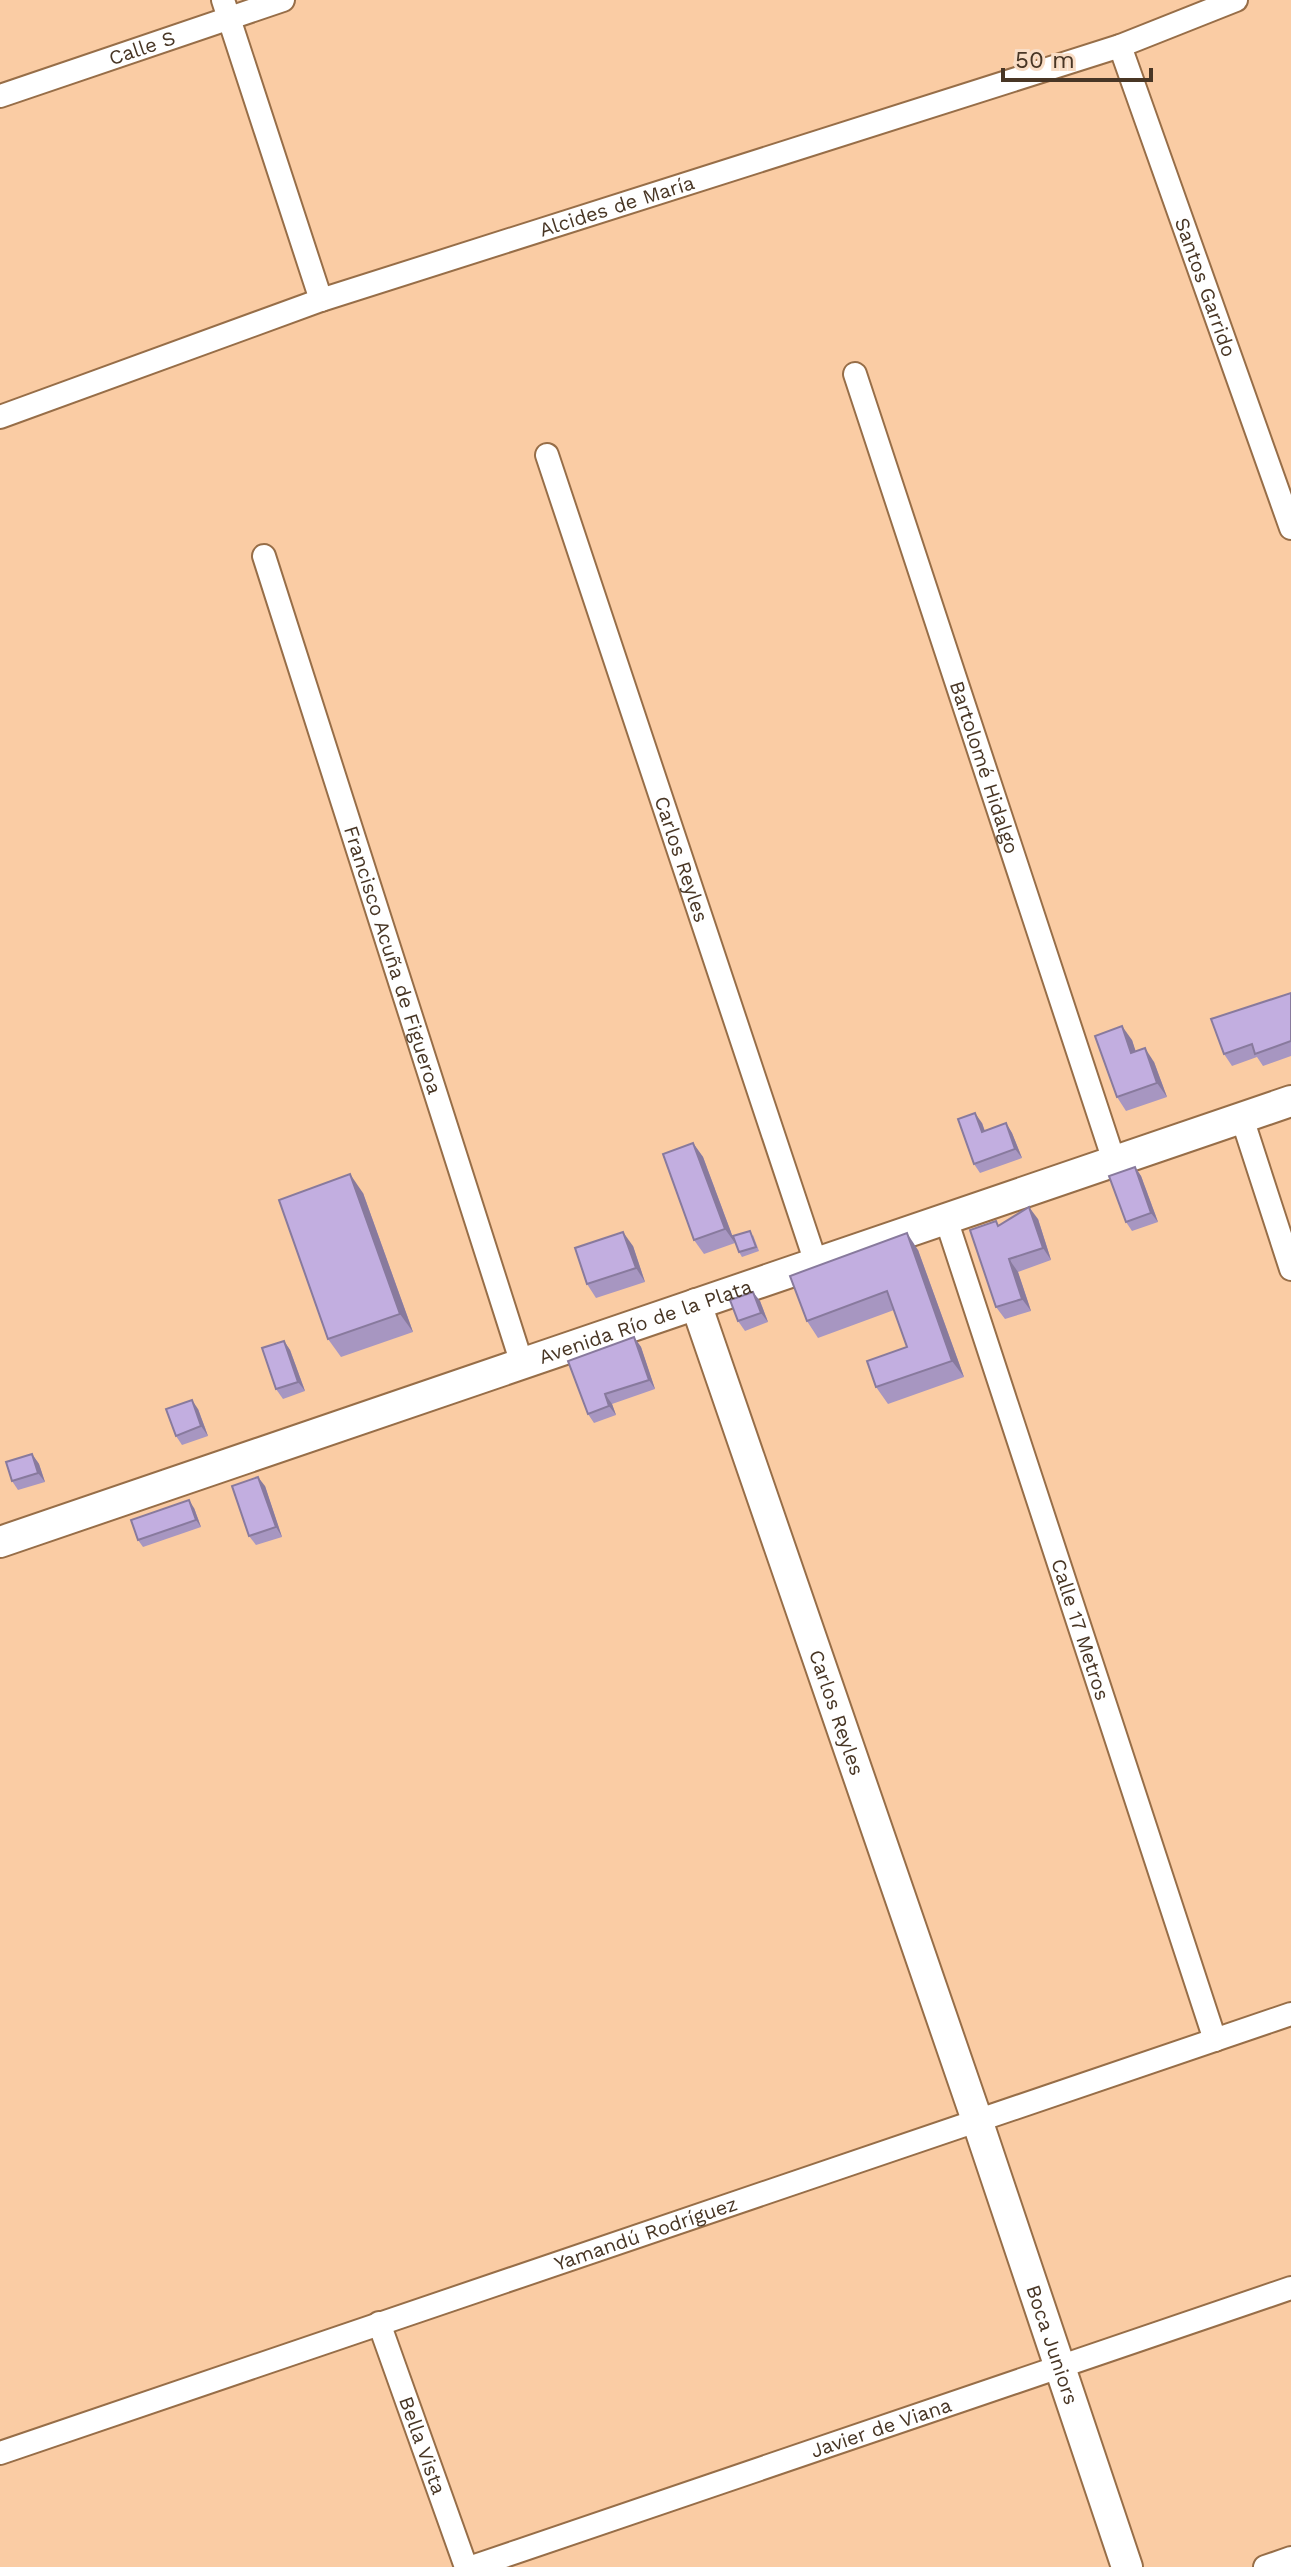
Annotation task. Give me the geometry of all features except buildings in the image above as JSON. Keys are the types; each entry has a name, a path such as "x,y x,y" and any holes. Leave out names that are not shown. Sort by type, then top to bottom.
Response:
{"street":[{"name":"Calle S","path":"0,96 226,9 283,0"},
{"name":"Alcides de María","path":"0,417 321,300 1120,46 1223,2"},
{"path":"226,9 321,300"},
{"name":"Santos Garrido","path":"1120,46 1291,528"},
{"name":"Bartolomé Hidalgo","path":"855,374 1114,1161"},
{"name":"Carlos Reyles","path":"547,455 816,1263"},
{"name":"Francisco Acuña de Figueroa","path":"264,556 522,1364"},
{"name":"Avenida Río de la Plata","path":"0,1542 1291,1101"},
{"path":"1242,1118 1291,1269"},
{"name":"Calle 17 Metros","path":"946,1219 1215,2040"},
{"name":"Carlos Reyles","path":"696,1304 977,2120"},
{"name":"Yamandú Rodríguez","path":"0,2453 1291,2014"},
{"name":"Boca Juniors","path":"977,2120 1127,2567"},
{"name":"Javier de Viana","path":"472,2567 1291,2288"},
{"name":"Bella Vista","path":"379,2323 466,2567"},
{"path":"1265,2567 1291,2558"}]}
